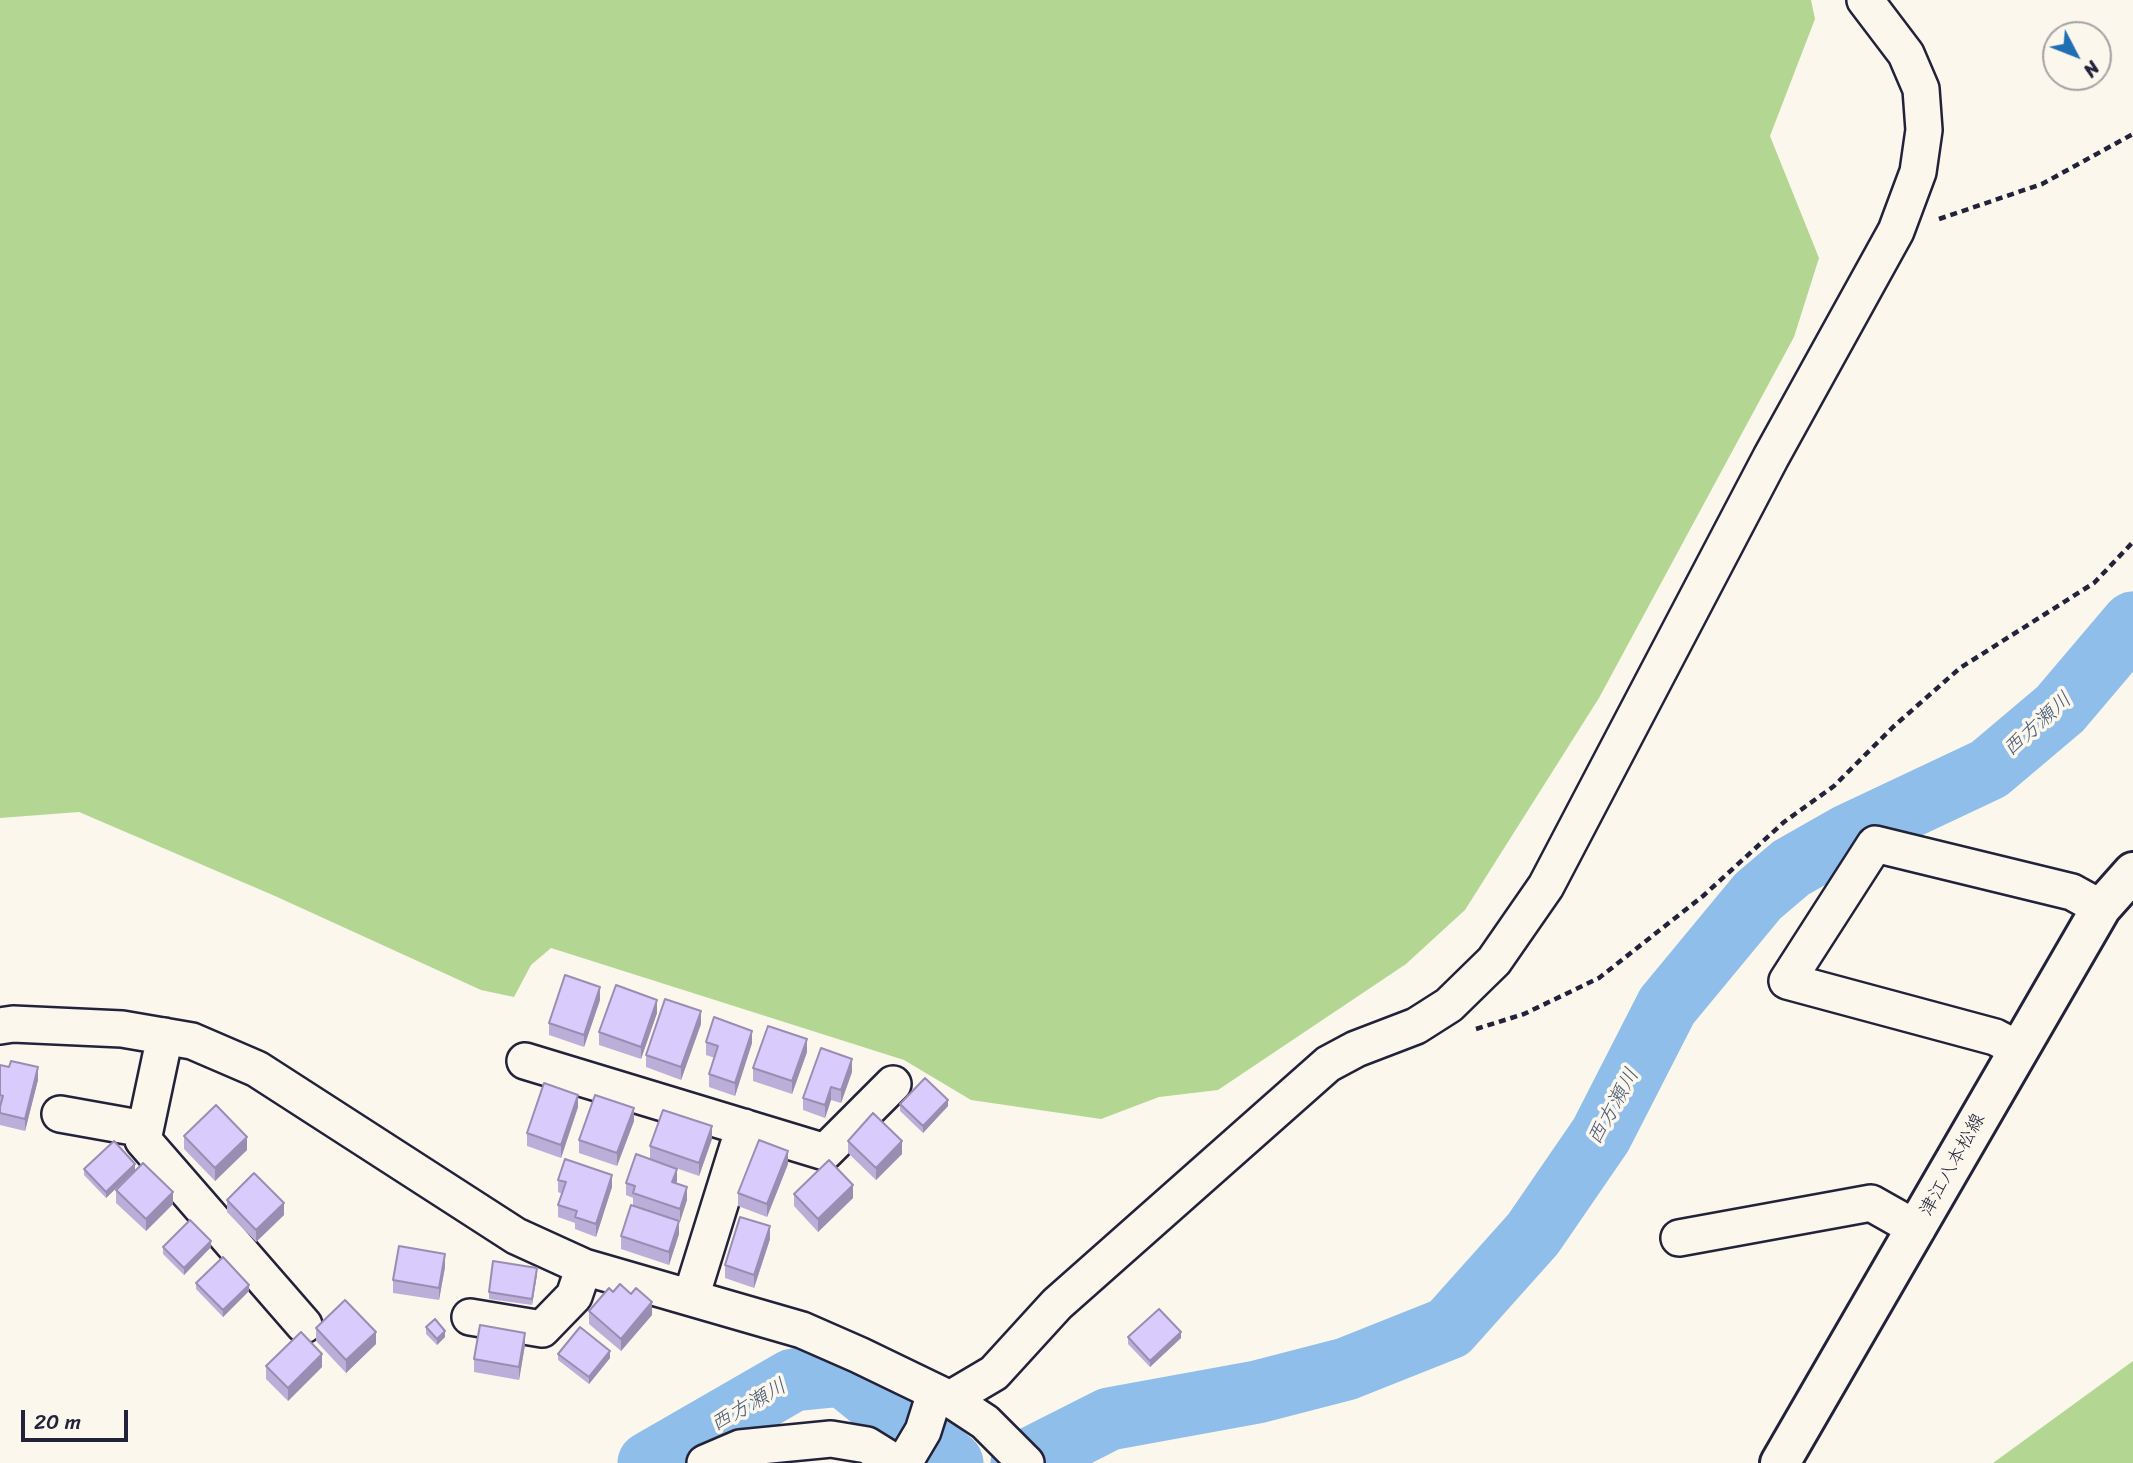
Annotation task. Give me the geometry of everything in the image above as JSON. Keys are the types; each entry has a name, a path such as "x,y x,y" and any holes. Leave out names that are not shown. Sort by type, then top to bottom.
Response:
{"main road":[{"name":"津江八本松線","path":"1780,1463 2101,908 2133,872"}],"street":[{"path":"904,1463 943,1396 994,1373 1057,1304 1328,1064 1356,1049 1416,1026 1438,1012 1494,961 1546,886 1771,457 1896,231 1918,173 1924,130 1920,89 1906,54 1865,0"},
{"path":"2018,1049 1995,1037 1787,981 1875,844 2072,892 2101,908"},
{"path":"0,1026 13,1024 122,1029 192,1041 257,1069 516,1236 584,1267 802,1330 943,1396 985,1422 1023,1460"},
{"path":"165,1036 142,1139 304,1325"},
{"path":"525,1061 825,1152 893,1084"},
{"path":"60,1114 145,1129"},
{"path":"691,1297 744,1127"},
{"path":"1679,1238 1871,1203 1917,1229"},
{"path":"470,1317 542,1329 574,1296 584,1267"},
{"path":"705,1463 740,1448 831,1439 867,1445 896,1463"}],"path":[{"path":"1896,231 1955,215 2042,184 2133,134"},
{"path":"1469,1031 1524,1014 1599,978 1703,896 1784,822 1834,786 1893,727 1960,668 2094,583 2133,542"}],"green space":[{"path":"0,0 1811,0 1815,19 1770,136 1819,258 1794,337 1599,698 1465,910 1406,964 1218,1090 1159,1097 1101,1119 971,1100 904,1060 551,948 531,965 514,997 481,990 275,896 79,812 0,818"},
{"path":"2133,1361 2133,1463 1993,1463"}],"building":[{"path":"565,975 600,987 584,1035 549,1023"},
{"path":"616,985 657,1000 641,1047 599,1032"},
{"path":"665,999 701,1011 681,1067 646,1055"},
{"path":"714,1017 752,1031 735,1083 709,1074 718,1046 706,1042"},
{"path":"768,1026 807,1039 792,1081 753,1068"},
{"path":"821,1048 852,1059 841,1090 831,1087 825,1105 803,1098"},
{"path":"11,1061 38,1067 25,1119 0,1113 3,1096 0,1095 0,1065 9,1067"},
{"path":"925,1078 948,1100 923,1126 900,1104"},
{"path":"544,1083 578,1095 561,1145 527,1133"},
{"path":"595,1095 634,1108 617,1153 579,1140"},
{"path":"216,1105 247,1137 215,1168 184,1136"},
{"path":"663,1110 712,1126 699,1163 650,1146"},
{"path":"873,1113 902,1141 876,1168 848,1141"},
{"path":"759,1140 788,1151 767,1204 738,1193"},
{"path":"114,1141 135,1164 106,1192 84,1169"},
{"path":"636,1154 677,1169 672,1182 687,1187 680,1209 633,1193 635,1186 626,1183"},
{"path":"565,1159 612,1175 596,1224 575,1217 577,1211 558,1205 566,1182 558,1180"},
{"path":"829,1160 853,1185 818,1219 794,1194"},
{"path":"143,1163 173,1192 146,1219 116,1190"},
{"path":"254,1173 284,1203 256,1230 227,1200"},
{"path":"631,1205 679,1221 669,1252 621,1236"},
{"path":"740,1217 770,1226 754,1275 725,1265"},
{"path":"190,1220 211,1241 184,1268 163,1247"},
{"path":"399,1246 445,1254 439,1288 393,1280"},
{"path":"223,1257 249,1285 223,1310 196,1283"},
{"path":"493,1261 537,1268 532,1299 489,1292"},
{"path":"620,1284 631,1294 636,1288 652,1302 621,1339 589,1311 609,1288 613,1292"},
{"path":"345,1300 376,1332 346,1360 316,1328"},
{"path":"1159,1309 1181,1332 1150,1361 1128,1337"},
{"path":"435,1319 445,1331 437,1339 426,1327"},
{"path":"480,1325 525,1333 519,1367 474,1359"},
{"path":"580,1327 610,1351 589,1377 558,1354"},
{"path":"301,1332 322,1354 288,1388 266,1366"}],"waterway":[{"name":"西方瀬川","path":"1022,1463 1109,1419 1257,1392 1346,1369 1449,1328 1533,1234 1601,1135 1667,1006 1758,896 1791,868 1849,835 1989,769 2060,709 2133,623"},
{"name":"西方瀬川","path":"649,1463 793,1380 843,1375 952,1463"}]}
